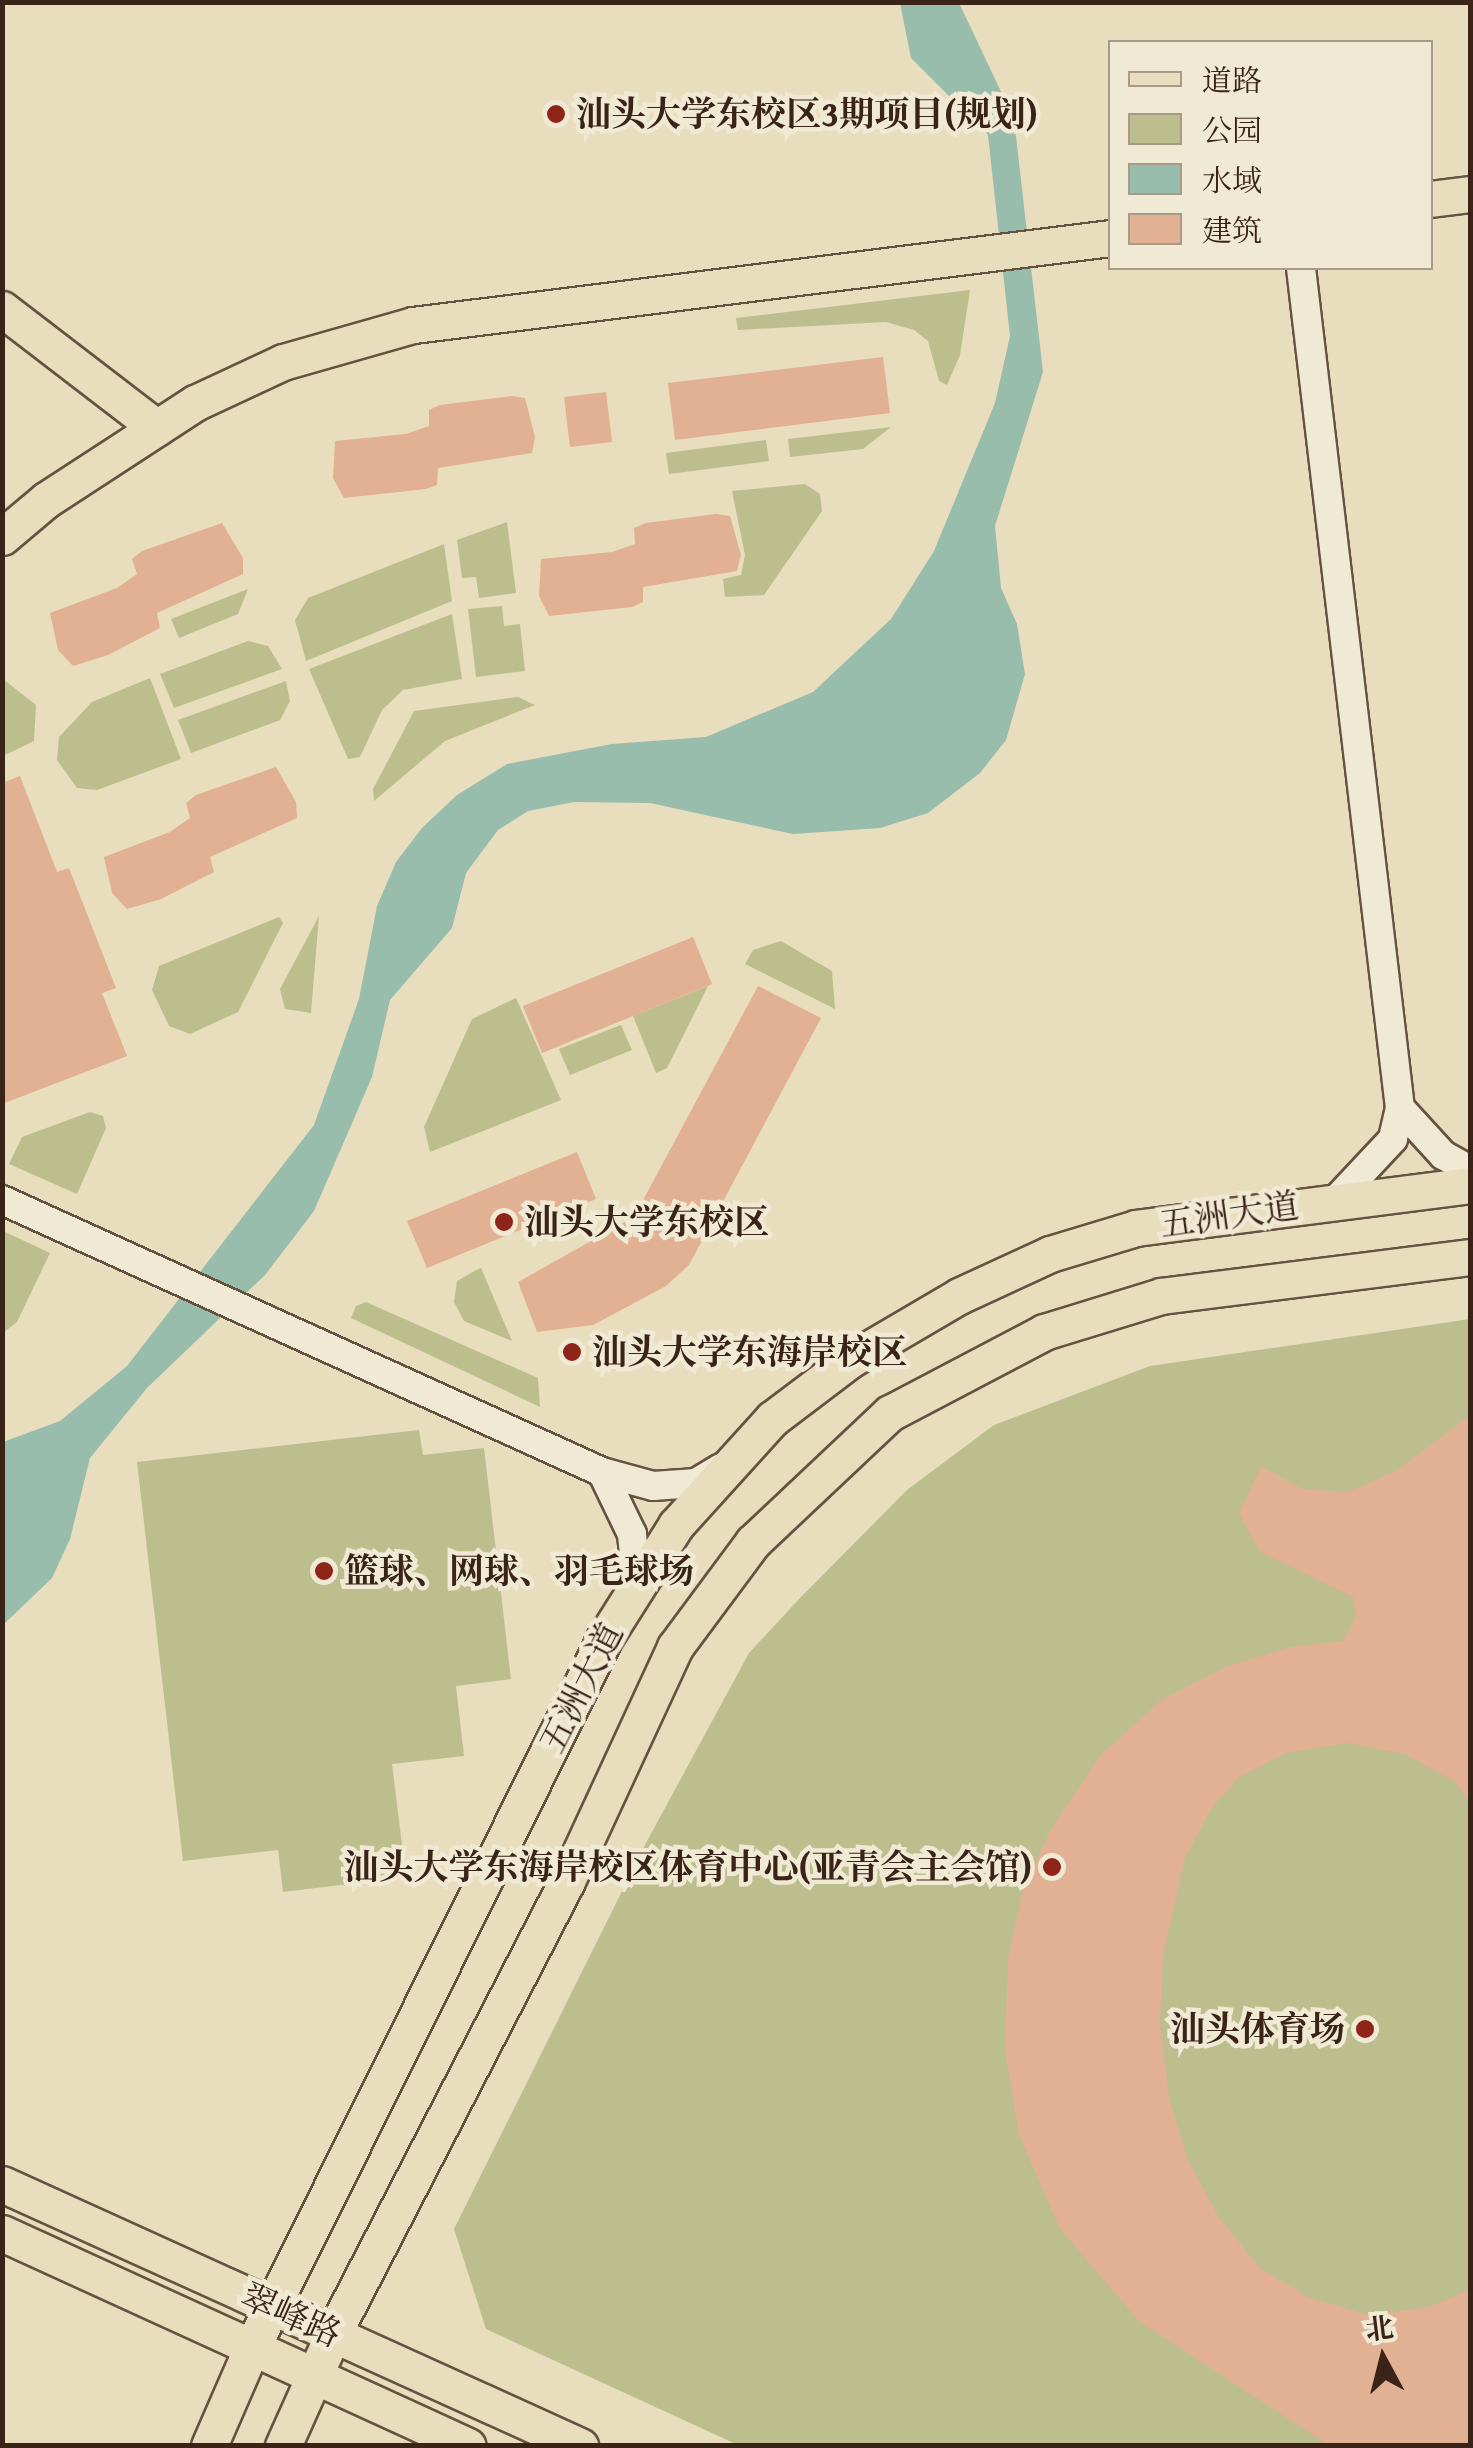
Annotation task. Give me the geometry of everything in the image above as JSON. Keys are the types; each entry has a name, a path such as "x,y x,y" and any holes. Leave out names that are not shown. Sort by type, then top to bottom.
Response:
{"main road":[{"path":"1433,199 1470,194"},
{"path":"2,537 46,500 156,428 284,362 412,324 1108,238"},
{"path":"2,310 156,428"},
{"name":"五洲大道","path":"210,2446 252,2347 604,1639 676,1525 772,1419 850,1360 959,1296 1050,1254 1136,1228 1470,1186"},
{"name":"五洲大道","path":"283,2446 333,2334 566,1883 675,1647 753,1542 890,1414 1044,1332 1161,1296 1470,1257"},
{"name":"翠峰路","path":"2,2184 580,2446"},
{"name":"翠峰路","path":"2,2233 468,2446"}],"street":[{"path":"1301,270 1400,1108 1392,1138 1336,1200"},
{"path":"1400,1108 1444,1155 1470,1170"},
{"path":"2,1200 602,1472 652,1486 696,1483 736,1459"},
{"path":"602,1472 632,1534 637,1586"}],"green space":[{"path":"970,290 960,355 947,385 939,381 928,341 914,330 886,322 738,330 736,318"},
{"path":"891,427 863,449 790,457 788,439"},
{"path":"766,440 769,461 669,474 666,453"},
{"path":"805,484 820,494 822,511 764,595 725,597 723,579 741,575 745,555 732,491"},
{"path":"507,522 516,593 479,598 476,577 462,578 457,540"},
{"path":"444,544 452,601 306,661 295,620 308,598"},
{"path":"248,589 238,614 179,638 171,619"},
{"path":"502,606 504,626 520,624 525,671 476,677 468,609"},
{"path":"452,614 462,679 403,690 382,710 360,757 348,759 309,669"},
{"path":"248,641 268,646 282,669 174,708 160,674"},
{"path":"150,678 181,759 97,790 77,788 57,760 59,737 92,702"},
{"path":"3,679 36,705 34,741 3,756"},
{"path":"286,681 290,701 280,720 191,753 178,720"},
{"path":"518,697 535,705 445,741 374,801 373,789 414,711"},
{"path":"319,916 311,1013 285,1009 280,989"},
{"path":"279,917 283,923 238,1012 190,1034 169,1026 152,990 159,966"},
{"path":"781,941 832,971 835,1009 745,964 753,950"},
{"path":"708,986 667,1068 656,1073 633,1016"},
{"path":"516,998 561,1100 430,1152 424,1127 472,1019"},
{"path":"621,1025 632,1050 570,1075 559,1049"},
{"path":"90,1112 103,1116 106,1128 77,1194 9,1164 22,1137"},
{"path":"3,1231 50,1253 17,1322 3,1333"},
{"path":"481,1268 512,1341 464,1321 454,1302 457,1281"},
{"path":"366,1302 538,1378 540,1407 351,1318 356,1306"},
{"name":"汕头大学东海岸校区体育中心(亚青会主会馆)","path":"1470,1319 1470,2445 738,2445 486,2329 454,2229 646,1843 749,1653 799,1599 907,1490 994,1425 1150,1366"},
{"name":"篮球、网球、羽毛球场","path":"419,1430 423,1455 484,1448 511,1679 456,1686 464,1756 392,1764 406,1877 283,1892 278,1850 183,1861 137,1462"}],"water":[{"path":"900,3 959,3 1014,119 1043,372 995,526 1001,588 1017,624 1025,674 1006,740 980,773 928,813 880,828 793,834 650,803 574,802 528,811 498,830 466,873 452,928 390,1000 372,1077 314,1211 265,1275 147,1388 90,1458 70,1539 52,1578 3,1625 3,1442 60,1421 127,1366 314,1125 359,999 377,906 396,862 422,828 457,795 507,764 612,744 706,737 813,692 891,619 934,551 995,403 1010,336 988,135 911,58"}],"building":[{"path":"883,357 890,413 675,440 668,383"},
{"path":"606,392 612,442 570,447 564,397"},
{"path":"511,396 525,398 535,437 532,453 438,468 437,485 426,489 344,498 333,478 335,441 406,434 429,426 429,410 440,405"},
{"path":"716,514 730,516 741,555 737,571 643,587 643,602 632,607 549,616 539,596 541,559 612,552 635,544 634,528 646,523"},
{"path":"222,523 243,558 243,574 157,613 160,628 108,655 73,666 58,650 50,613 117,588 137,574 132,559 142,551"},
{"path":"276,767 296,802 297,818 210,857 214,872 161,899 127,909 112,893 104,857 170,832 190,818 186,803 196,795"},
{"path":"20,776 57,872 69,868 116,988 102,993 127,1056 2,1104 2,783"},
{"path":"693,937 712,984 542,1053 523,1006"},
{"path":"758,986 821,1018 689,1265 666,1286 593,1325 537,1332 518,1282 634,1217"},
{"path":"577,1152 596,1199 427,1268 407,1221"},
{"path":"1470,1415 1470,1802 1454,1781 1405,1754 1346,1743 1286,1753 1238,1778 1211,1809 1185,1858 1163,1956 1160,2022 1169,2097 1187,2158 1218,2216 1260,2268 1310,2298 1369,2315 1429,2307 1470,2290 1470,2446 1330,2446 1139,2321 1060,2229 1019,2135 1005,2049 1008,1958 1022,1894 1051,1829 1100,1756 1160,1701 1225,1667 1291,1647 1343,1641 1356,1617 1353,1597 1260,1552 1239,1514 1261,1466 1303,1489 1348,1492 1396,1471"}],"place":[{"name":"汕头大学东校区3期项目(规划)","path":"556,114"},
{"name":"汕头大学东校区","path":"504,1222"},
{"name":"汕头大学东海岸校区","path":"572,1352"},
{"name":"篮球、网球、羽毛球场","path":"324,1571"},
{"name":"汕头大学东海岸校区体育中心(亚青会主会馆)","path":"1052,1867"},
{"name":"汕头体育场","path":"1365,2029"}]}
